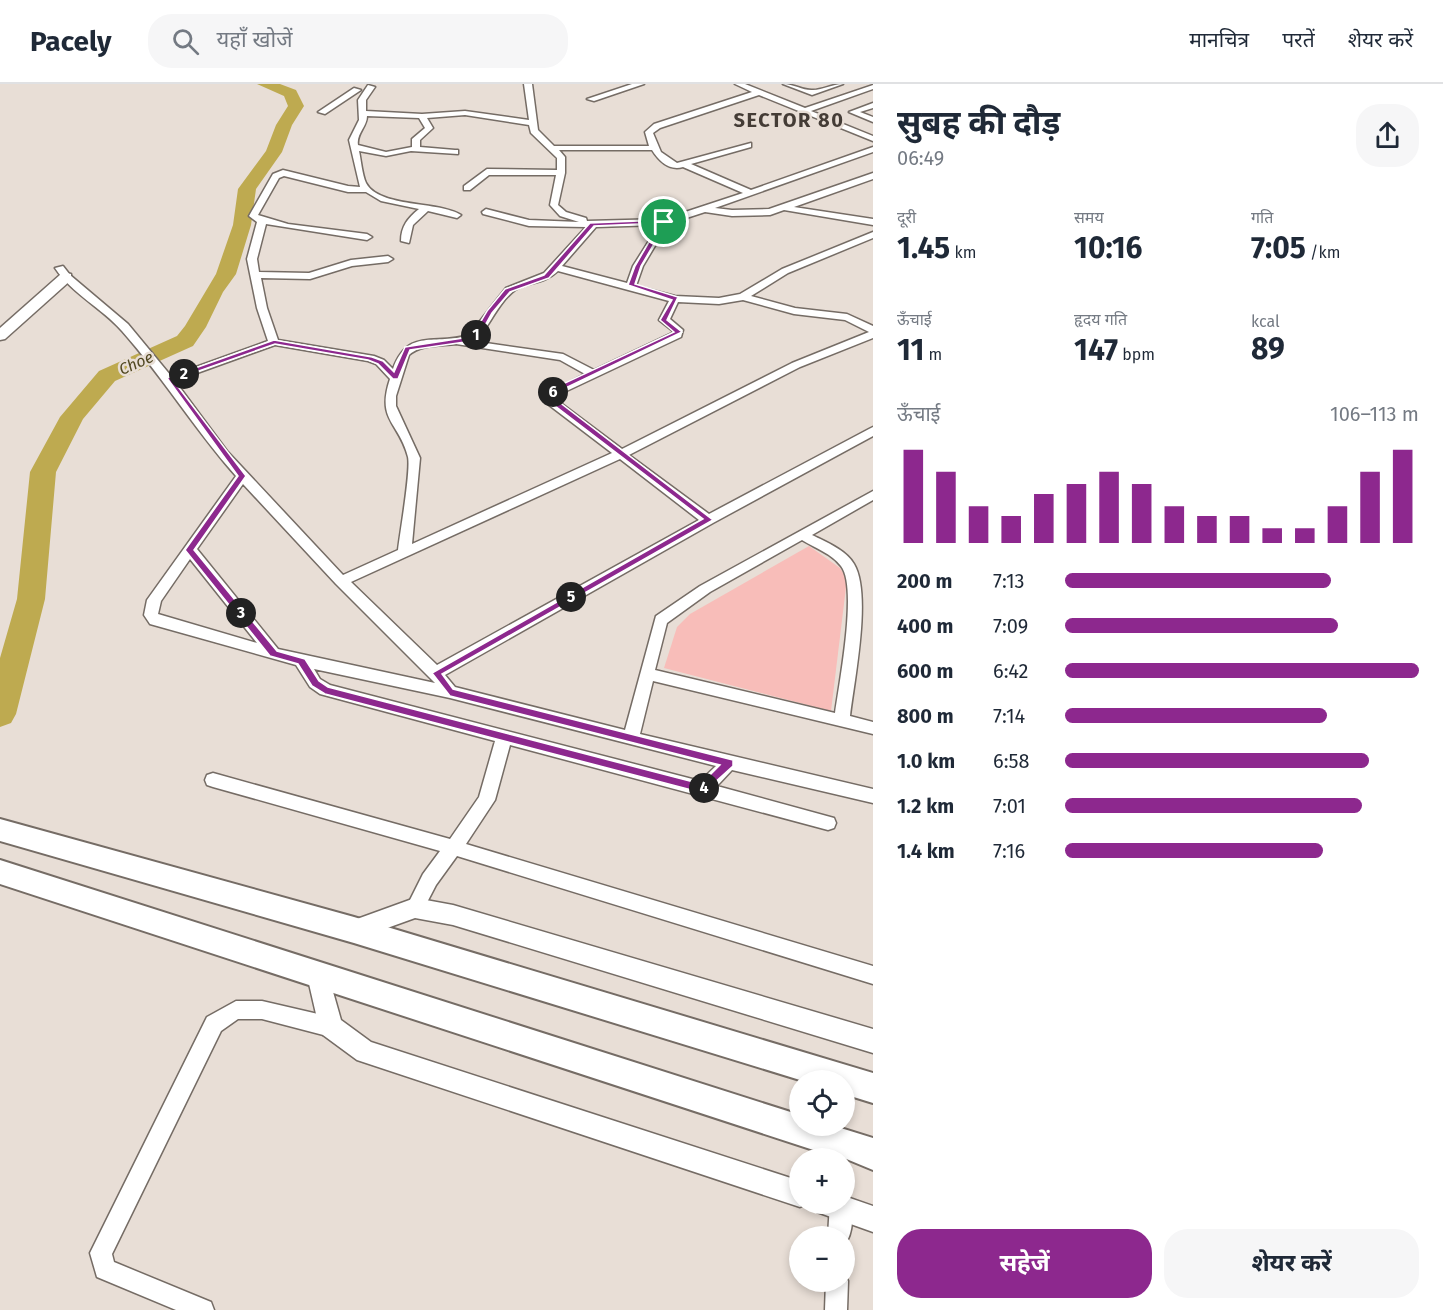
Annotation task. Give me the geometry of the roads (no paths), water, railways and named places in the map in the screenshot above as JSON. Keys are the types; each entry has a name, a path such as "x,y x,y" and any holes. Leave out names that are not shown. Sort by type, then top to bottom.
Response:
{"main road":[{"path":"0,320 63,273"},
{"path":"0,336 63,273"},
{"path":"0,830 56,848 354,930 873,1088"},
{"path":"0,872 318,975 834,1148"},
{"path":"855,1152 873,1154"}],"street":[{"path":"528,84 527,94 537,136 554,148 561,157 561,173 555,195 556,209 577,219 607,223"},
{"path":"591,99 640,84"},
{"path":"740,84 873,139"},
{"path":"787,84 812,93"},
{"path":"784,102 839,84"},
{"path":"867,84 873,87"},
{"path":"347,86 357,90"},
{"path":"322,112 357,90 374,86"},
{"path":"374,86 362,100 361,124 353,140 362,184 367,190 384,199 457,215"},
{"path":"804,111 873,87"},
{"path":"748,145 686,165 670,165 654,148 649,135 651,129 760,92"},
{"path":"829,121 873,105"},
{"path":"853,112 873,120"},
{"path":"363,113 422,116 465,113 533,123"},
{"path":"416,149 416,140 430,125 422,116"},
{"path":"354,147 386,154 416,149 455,152"},
{"path":"554,148 654,148"},
{"path":"486,212 529,224 664,222 873,149"},
{"path":"686,165 751,192"},
{"path":"467,188 487,172 561,173"},
{"path":"367,190 348,189 283,173 276,176 254,213 256,219 262,221 367,237"},
{"path":"702,208 750,213 784,208 873,176"},
{"path":"406,241 405,231 408,225 428,207"},
{"path":"784,208 873,222"},
{"path":"262,221 252,259 262,308 274,342"},
{"path":"631,285 638,266 664,222"},
{"path":"405,553 415,470 414,458 390,406 396,378 408,349 455,341 476,334 489,312 511,288 543,279 592,224"},
{"path":"554,267 631,285 675,299 719,301 743,297 785,271 873,235"},
{"path":"255,275 310,276 351,263 388,259"},
{"path":"63,273 124,326 166,376 242,476 340,581 436,673 450,692"},
{"path":"743,297 794,311 847,317 873,332"},
{"path":"675,299 664,320 678,330 677,335 555,391 550,399 708,520"},
{"path":"340,581 623,453 796,365 873,332"},
{"path":"455,341 563,357 592,374"},
{"path":"166,376 274,342 370,358 380,362 396,378"},
{"path":"436,673 708,520 873,431"},
{"path":"242,476 154,600 151,615 155,620 301,661 450,692 729,763 873,796"},
{"path":"631,737 662,620 705,589 873,495"},
{"path":"802,534 848,565 854,580 854,614 842,720"},
{"path":"190,550 274,654"},
{"path":"301,661 315,684 325,690 828,823"},
{"path":"648,674 873,728"},
{"path":"415,908 424,884 482,808 492,787 504,737"},
{"path":"703,789 729,763"},
{"path":"213,780 451,847 873,975"},
{"path":"354,930 415,908 453,915 873,1041"},
{"path":"318,975 331,1027"},
{"path":"202,1310 105,1269 101,1253 214,1024 236,1010 262,1010 331,1027 365,1052 789,1190"},
{"path":"855,1212 873,1219"},
{"path":"836,1310 837,1292"}],"waterway":[{"name":"Choe","path":"0,714 31,599 43,472 72,417 107,376 185,341 226,274 242,225 247,189 274,152 284,125 296,106 291,93 265,84"}],"district":[{"name":"SECTOR 80","path":"789,120"}]}
